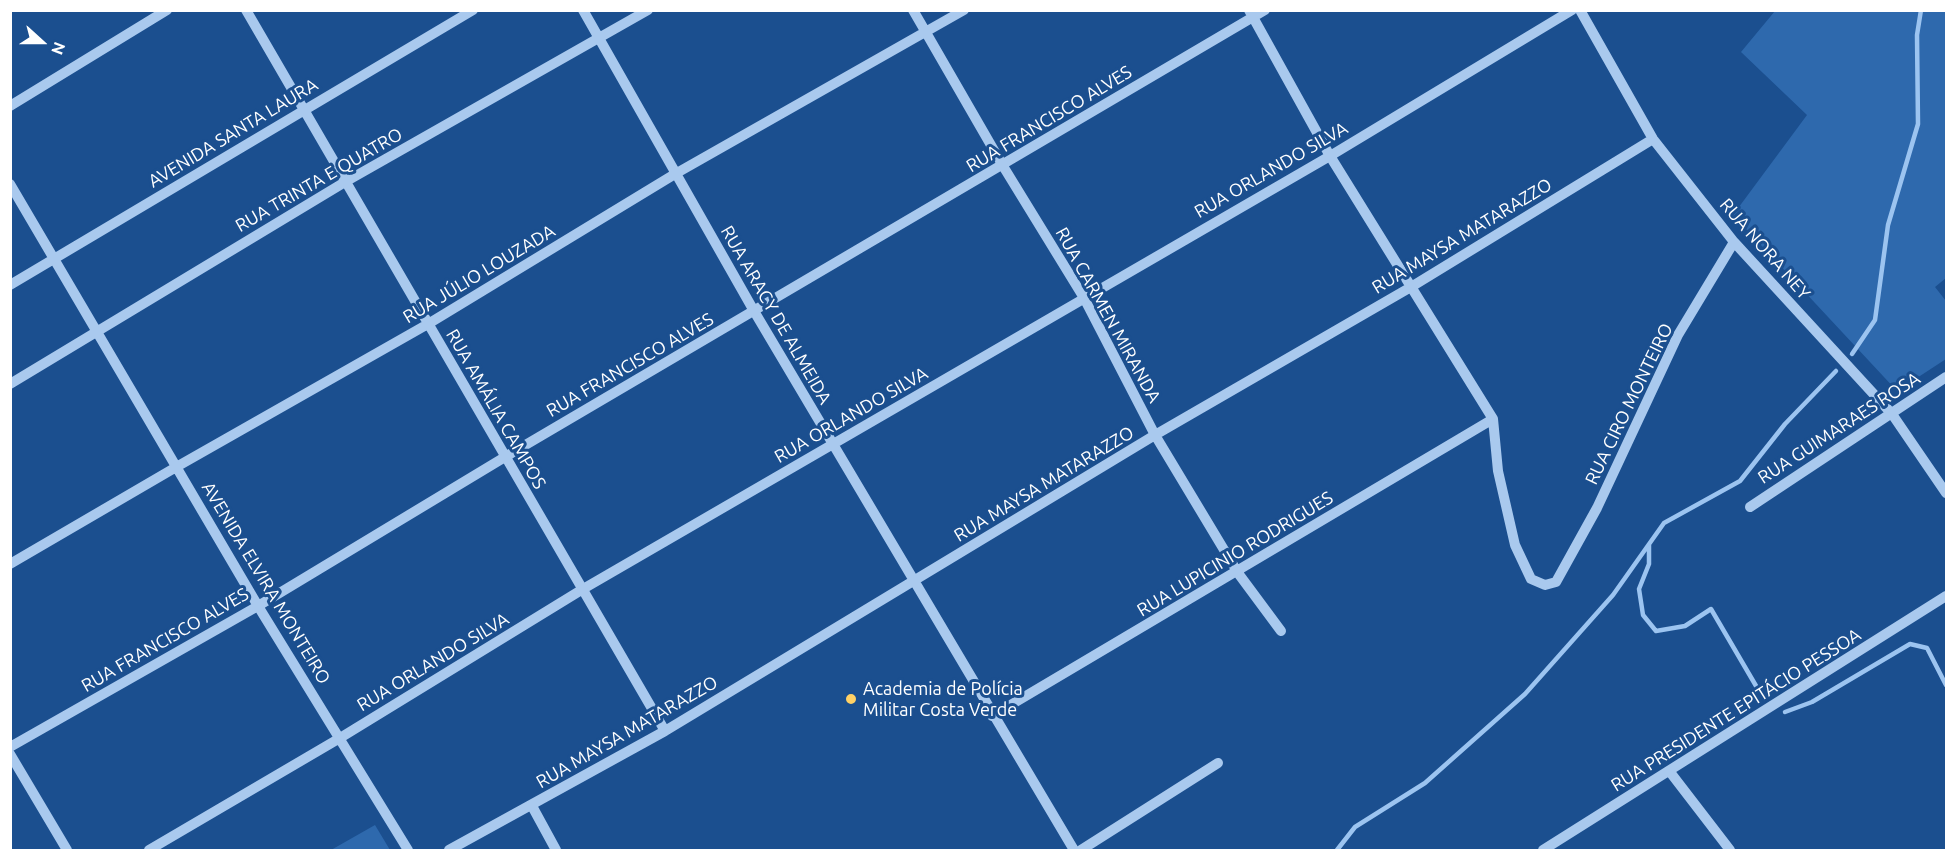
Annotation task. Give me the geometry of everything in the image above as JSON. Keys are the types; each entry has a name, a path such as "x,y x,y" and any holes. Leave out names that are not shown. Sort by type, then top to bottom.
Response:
{"street":[{"path":"10,106 167,10"},
{"name":"RUA AMÁLIA CAMPOS","path":"246,10 664,731"},
{"name":"AVENIDA SANTA LAURA","path":"10,285 473,10"},
{"name":"RUA ARACY DE ALMEIDA","path":"583,10 754,311 992,716 1074,850"},
{"name":"RUA TRINTA E QUATRO","path":"10,384 345,182 600,40 648,10"},
{"name":"RUA CARMEN MIRANDA","path":"913,10 1003,166 1084,298 1155,435 1238,573 1281,631"},
{"name":"RUA JÚLIO LOUZADA","path":"10,564 428,324 675,174 926,34 964,10"},
{"name":"RUA FRANCISCO ALVES","path":"10,747 258,606 505,457 1003,166 1251,14 1265,10"},
{"name":"RUA ORLANDO SILVA","path":"149,850 340,738 582,589 833,446 1330,156 1572,10"},
{"name":"RUA NORA NEY","path":"1580,10 1653,139 1734,242 1892,414 1947,493"},
{"path":"1251,14 1330,156 1493,419"},
{"name":"RUA MAYSA MATARAZZO","path":"449,850 664,731 915,582 1155,435 1411,287 1653,139"},
{"path":"10,184 56,258 97,332"},
{"name":"RUA CIRO MONTEIRO","path":"1493,419 1498,471 1515,545 1532,579 1545,585 1556,582 1597,508 1678,335 1734,242"},
{"name":"AVENIDA ELVIRA MONTEIRO","path":"97,332 178,466 258,606 408,850"},
{"name":"RUA GUIMARAES ROSA","path":"1750,507 1947,377"},
{"name":"RUA LUPICINIO RODRIGUES","path":"992,716 1238,573 1493,419"},
{"name":"RUA PRESIDENTE EPITÁCIO PESSOA","path":"1543,850 1947,596"},
{"path":"10,754 67,850"},
{"path":"1081,850 1218,763"},
{"path":"1670,772 1730,850"},
{"path":"532,806 556,850"}],"shaded area":[{"path":"1775,11 1946,11 1946,278 1935,287 1946,301 1946,359 1897,391 1733,215 1807,115 1741,52"},
{"path":"375,825 390,850 331,850"}],"waterway":[{"path":"1852,354 1875,320 1888,225 1918,124 1917,35 1921,10"},
{"path":"1337,850 1355,827 1425,783 1525,694 1613,595 1664,523 1740,481 1785,424 1836,371"},
{"path":"1649,545 1649,564 1639,589 1643,615 1656,631 1685,626 1711,609 1759,691"},
{"path":"1785,712 1812,702 1910,644 1927,648 1946,685"}],"place":[{"name":"Academia de Polícia Militar Costa Verde","path":"851,699"}]}
